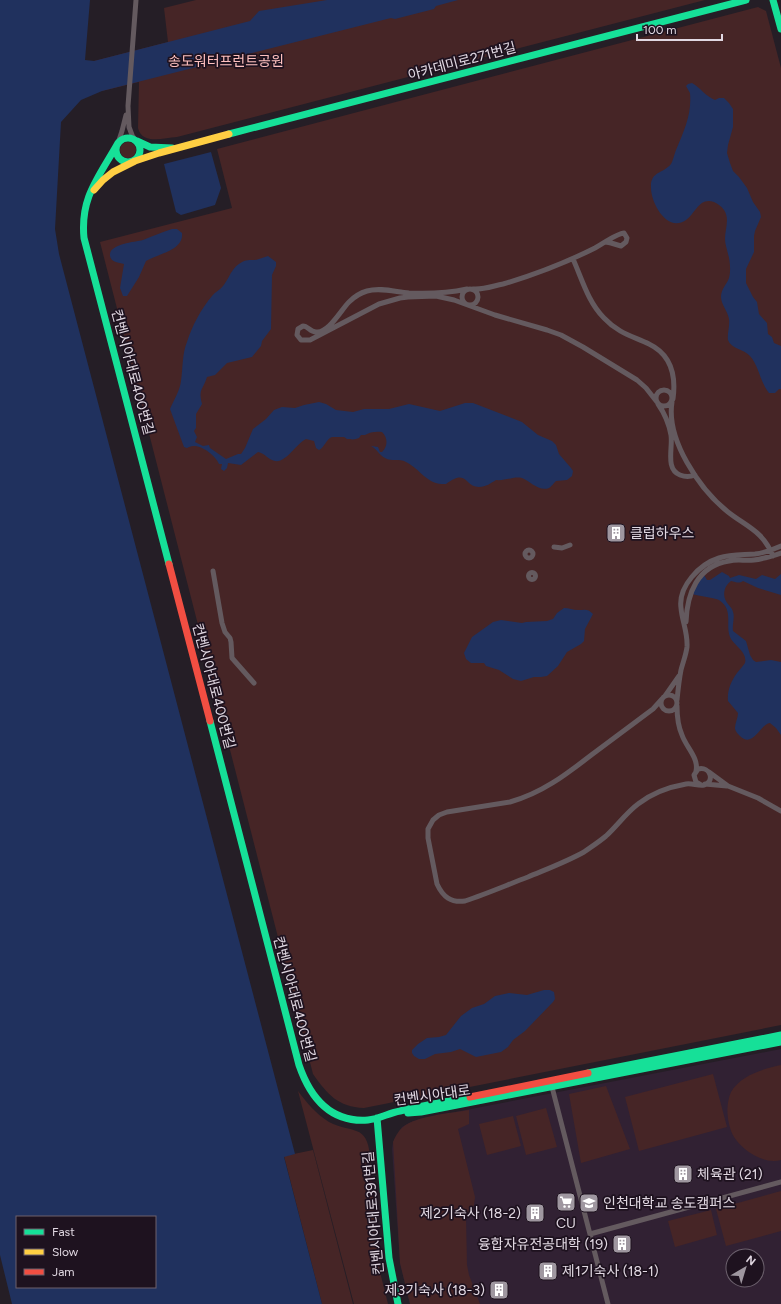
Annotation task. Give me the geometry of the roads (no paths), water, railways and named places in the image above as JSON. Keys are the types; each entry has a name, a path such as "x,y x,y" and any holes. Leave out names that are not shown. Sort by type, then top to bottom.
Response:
{"street":[{"path":"128,106 116,151 119,158 125,162 134,161 138,158 140,153 140,147 132,135 129,127 128,106 136,0"},
{"name":"아카데미로271번길","path":"184,146 746,0"},
{"path":"773,0 781,29"},
{"path":"118,143 126,138 131,138 150,147 168,148 184,146"},
{"name":"컨벤시아대로400번길","path":"118,143 99,173 89,196 84,210 82,229 302,1074 307,1087 314,1098 330,1111 340,1116 355,1120 368,1120 388,1115"},
{"path":"89,196 103,179 120,166 184,146"},
{"path":"606,242 573,259 522,278 481,289 427,293 404,293 379,290 369,291 354,298 333,322 320,332 315,332 306,326 303,326 298,329 297,335 301,340 310,340 373,307 400,298 416,296 436,296 448,299 548,330 572,341 632,376 642,384 658,403 670,428 672,440 672,468 676,473 682,476 695,475"},
{"path":"573,259 588,295 602,316 619,330 631,337 650,344 657,349 668,362 674,381 671,416 674,431 684,455 695,475 717,502 739,521 764,538 772,553"},
{"path":"470,289 475,291 478,295"},
{"path":"467,305 463,301 462,296 463,293 470,289"},
{"path":"481,289 476,302 477,306 481,310"},
{"path":"467,305 472,305 476,302"},
{"path":"649,391 662,391 670,388 674,381"},
{"path":"658,403 656,396 662,391 670,392 672,400"},
{"path":"658,403 666,406 672,400"},
{"path":"554,547 562,548 570,545"},
{"path":"685,628 686,611 690,595 699,578 712,567 722,562 730,560 755,560 772,553 781,546"},
{"path":"688,784 694,777 697,766 694,757 682,737 677,717 677,700 681,671 687,646 681,607 684,591 695,573 714,560 726,555 781,553"},
{"path":"213,571 222,623 231,642 232,658 254,683"},
{"path":"695,573 699,578"},
{"path":"684,591 690,595"},
{"path":"663,709 661,704 681,671"},
{"path":"677,700 671,695 664,698 653,709 560,779 539,791 510,802 447,812 435,818 428,828 428,838 437,884 440,890 443,895 454,901 465,901 561,863 584,852 606,836 630,811 646,799 662,791 688,784 728,786"},
{"path":"671,712 677,706"},
{"path":"653,709 663,709 671,712 677,717"},
{"path":"694,757 707,770 728,786 758,798 781,811"},
{"path":"694,777 696,782 703,784 708,783 710,777 707,770 701,768 696,771"},
{"name":"컨벤시아대로","path":"388,1115 399,1111 781,1035"},
{"name":"컨벤시아대로","path":"388,1115 421,1112 781,1042"},
{"path":"552,1087 608,1304"},
{"name":"컨벤시아대로391번길","path":"377,1118 388,1245 392,1279 398,1304"},
{"path":"590,1234 781,1182"}],"water":[{"path":"0,0 90,0 85,60 94,61 250,21 259,11 327,0 458,0 436,6 434,9 395,19 391,18 102,91 81,100 61,122 55,229 59,254 295,1154 284,1157 322,1304 12,1304 0,1255"},
{"path":"692,83 715,100 724,98 733,109 733,127 727,153 733,171 747,188 753,202 760,212 761,217 754,236 754,252 746,269 746,283 757,302 759,314 767,323 768,334 772,337 774,343 781,346 781,389 775,393 769,393 766,389 756,364 750,356 732,345 728,340 729,319 721,297 729,278 730,269 725,241 727,220 726,213 719,205 709,201 698,206 686,220 679,223 673,223 661,214 652,194 651,182 658,173 671,164 684,129 690,108 690,93 686,86"},
{"path":"211,152 221,188 215,205 181,215 176,212 164,164"},
{"path":"172,229 177,229 182,233 179,244 169,251 146,261 139,277 127,296 123,296 120,288 124,264 115,262 111,259 111,251 119,246 143,240"},
{"path":"268,256 276,262 272,275 271,329 262,341 261,346 252,357 227,363 215,375 207,377 201,392 202,404 196,414 196,428 194,431 197,437 195,442 203,446 209,445 210,448 226,459 241,454 253,429 266,419 274,410 282,407 295,408 319,402 336,410 353,412 364,409 389,409 409,404 440,411 465,403 473,403 522,422 538,435 552,441 556,445 559,454 573,471 572,476 567,480 556,481 550,487 545,489 542,489 522,478 496,480 482,487 474,486 462,478 458,478 446,484 439,484 429,480 406,462 385,458 371,446 378,447 380,452 384,450 386,439 382,432 373,432 353,439 332,437 328,439 319,450 316,448 314,441 306,439 279,461 268,458 258,452 241,465 228,463 227,468 224,471 221,469 222,464 219,464 215,458 204,449 197,446 187,448 184,447 170,409 180,384 184,351 191,330 204,306 223,286 236,266 244,261 257,260"},
{"path":"722,572 730,578 739,575 756,579 762,575 775,579 781,574 781,595 758,588 743,581 739,583 731,581 727,585 724,593 725,598 734,614 733,631 746,641 753,660 756,662 771,660 781,662 781,735 770,723 766,724 753,738 749,740 740,736 736,730 735,726 738,713 728,701 728,694 733,679 745,663 744,655 730,637 728,613 724,604 717,599 692,594 704,575 707,580 710,580"},
{"path":"564,608 588,610 593,614 585,629 584,641 567,652 558,666 547,676 534,677 521,681 513,679 499,670 486,666 484,663 471,663 466,659 464,653 472,637 493,622 501,620 522,623 547,621 553,619 557,613"},
{"path":"544,990 554,992 555,999 553,1002 525,1031 501,1052 476,1057 460,1049 435,1054 425,1059 419,1059 412,1053 412,1050 418,1044 427,1038 446,1035 461,1016 472,1008 484,1004 495,996 509,993 527,995"}],"place":[{"name":"클럽하우스","path":"616,533"},
{"name":"체육관 (21)","path":"683,1174"},
{"name":"CU","path":"566,1202"},
{"name":"인천대학교 송도캠퍼스","path":"589,1203"},
{"name":"제2기숙사 (18-2)","path":"535,1213"},
{"name":"융합자유전공대학 (19)","path":"622,1244"},
{"name":"제1기숙사 (18-1)","path":"548,1271"},
{"name":"제3기숙사 (18-3)","path":"499,1290"}],"park label":[{"name":"송도워터프런트공원","path":"226,61"}]}
